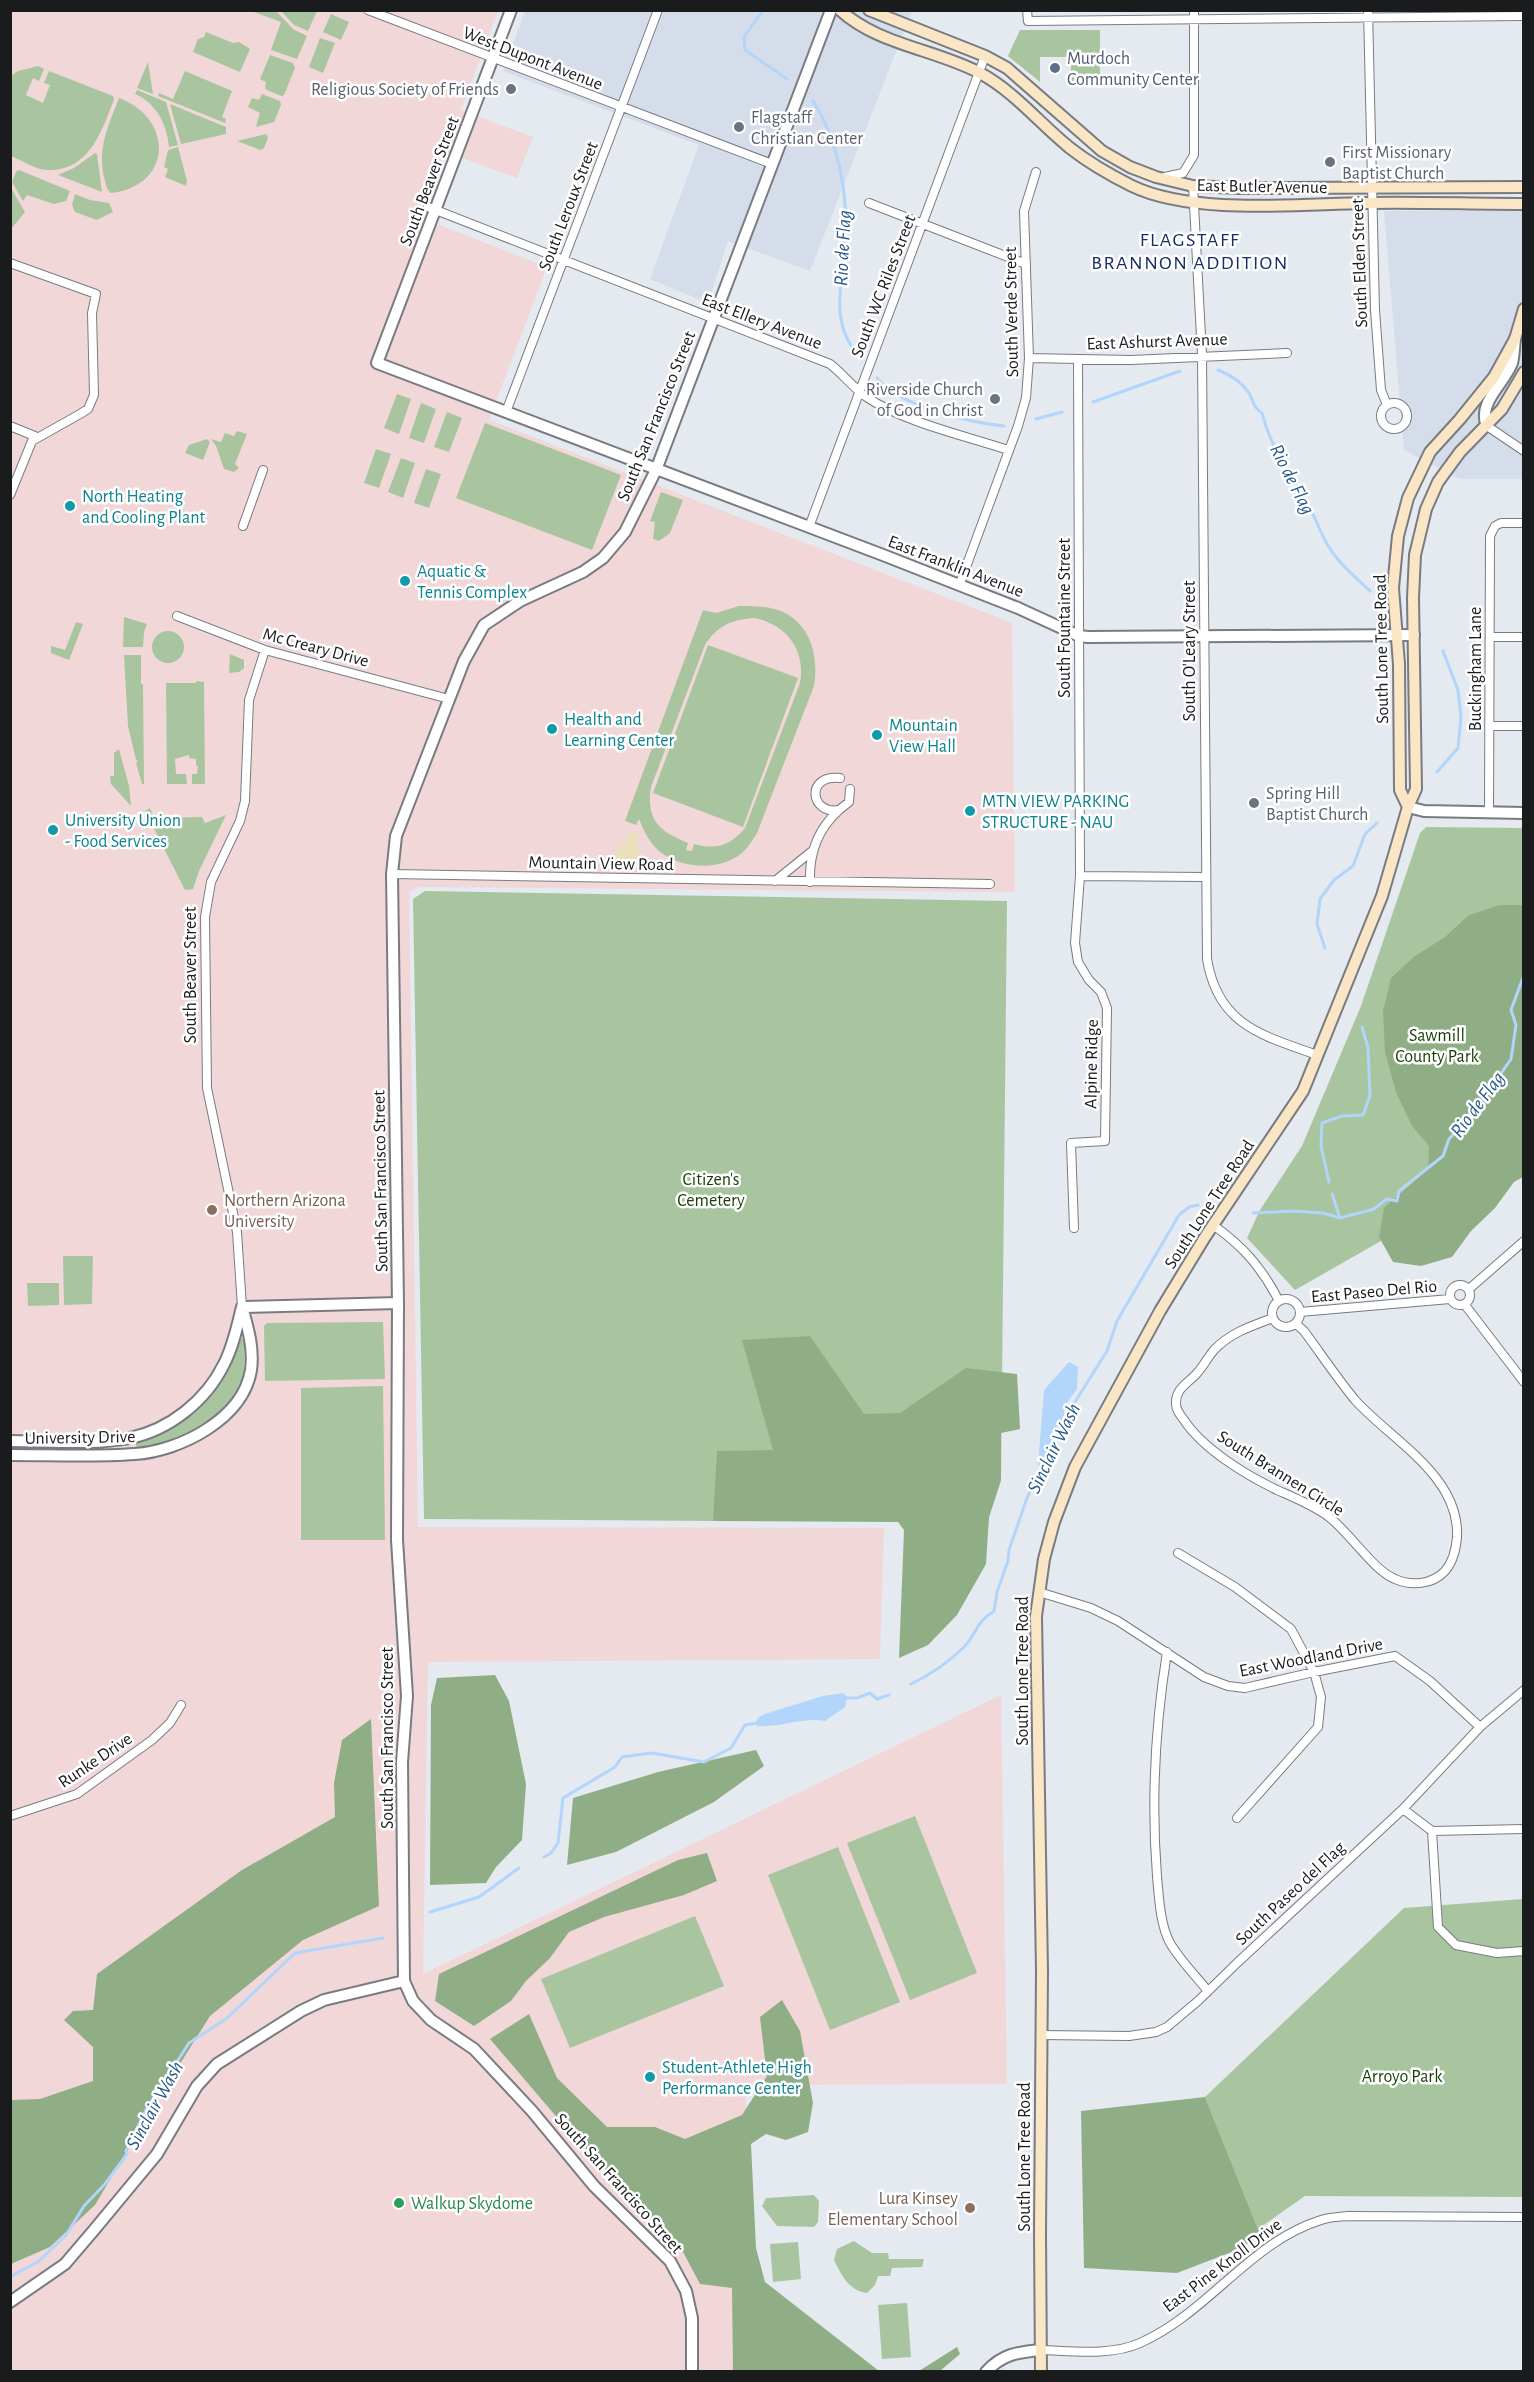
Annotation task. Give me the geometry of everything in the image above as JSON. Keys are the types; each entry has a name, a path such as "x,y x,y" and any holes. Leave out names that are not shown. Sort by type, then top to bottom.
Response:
{"main road":[{"name":"East Butler Avenue","path":"840,10 855,24 979,73 1018,99 1069,147 1101,170 1134,187 1165,197 1194,202 1240,205 1524,204"},
{"name":"East Butler Avenue","path":"868,10 985,56 1014,74 1102,151 1130,167 1156,177 1193,186 1239,188 1524,187"},
{"name":"South Lone Tree Road","path":"1408,807 1400,790 1399,664 1393,588 1398,536 1408,498 1430,452 1494,377 1515,339 1524,309"},
{"name":"South Lone Tree Road","path":"1041,2372 1041,2035 1036,1616 1044,1559 1054,1522 1075,1467 1160,1311 1213,1225 1303,1091 1382,896 1408,807 1416,789 1415,555 1426,509 1444,475 1460,452 1502,409 1524,372"}],"street":[{"name":"West Dupont Avenue","path":"368,10 772,164"},
{"name":"South Beaver Street","path":"377,363 432,208 511,10"},
{"name":"South Leroux Street","path":"506,412 658,10"},
{"name":"South San Francisco Street","path":"692,2372 690,2309 686,2291 670,2261 594,2186 532,2111 474,2049 431,2020 413,2001 404,1981 402,1762 407,1696 397,1540 398,1303 392,874 396,836 464,661 484,625 520,601 583,572 603,558 625,532 656,470 831,10"},
{"path":"1027,10 1028,21 1194,14 1524,16"},
{"path":"1156,177 1172,177 1183,173 1194,155 1194,14"},
{"name":"South Elden Street","path":"1368,14 1378,360 1382,397 1387,405"},
{"name":"South WC Riles Street","path":"809,527 985,56"},
{"name":"South Verde Street","path":"959,585 1018,426 1026,398 1029,358 1024,211 1036,172"},
{"name":"South O'Leary Street","path":"1193,186 1202,355 1207,959 1210,980 1218,998 1232,1015 1260,1033 1317,1055"},
{"path":"869,202 1026,264"},
{"name":"East Ellery Avenue","path":"432,208 830,364 882,407 1008,450"},
{"path":"10,263 96,294 92,313 93,402 88,409 32,441 10,495"},
{"path":"1515,339 1512,363 1485,406 1483,417 1487,426 1524,451"},
{"name":"East Ashurst Avenue","path":"1029,358 1131,360 1287,352"},
{"name":"South Fountaine Street","path":"1078,359 1080,876"},
{"name":"East Franklin Avenue","path":"377,363 959,585 1018,608 1079,636 1088,638 1414,635"},
{"path":"10,426 38,437"},
{"path":"243,526 263,470"},
{"name":"Buckingham Lane","path":"1489,813 1490,536 1495,526 1501,523 1524,523"},
{"name":"Mc Creary Drive","path":"177,616 265,650 449,699"},
{"path":"1490,637 1524,638"},
{"name":"South Beaver Street","path":"242,1307 237,1232 207,1088 205,917 211,882 237,827 245,801 249,700 265,650"},
{"path":"1489,726 1524,726"},
{"path":"825,823 816,794 819,783 829,777 840,778"},
{"path":"810,882 813,851 825,823 849,802 850,789"},
{"path":"820,805 827,810 839,810"},
{"path":"1408,807 1424,811 1524,813"},
{"path":"776,881 813,851"},
{"name":"Mountain View Road","path":"392,874 990,884"},
{"path":"1080,876 1205,878"},
{"name":"Alpine Ridge","path":"1074,1228 1071,1143 1106,1141 1107,1008 1101,992 1089,980 1078,962 1075,943 1080,876"},
{"path":"1213,1225 1256,1262 1279,1301"},
{"path":"1469,1289 1524,1241"},
{"path":"1465,1305 1458,1305 1450,1299 1451,1290 1457,1285 1469,1289"},
{"path":"1465,1305 1470,1298 1469,1289"},
{"path":"1286,1299 1295,1301 1300,1312 1296,1324 1290,1327 1280,1326 1272,1318 1273,1306 1286,1299"},
{"name":"East Paseo Del Rio","path":"1300,1312 1450,1299"},
{"path":"242,1307 398,1303"},
{"path":"1465,1305 1524,1382"},
{"name":"University Drive","path":"10,1441 95,1441 129,1438 155,1431 169,1423 210,1387 224,1365 234,1340 242,1307"},
{"name":"University Drive","path":"10,1455 137,1454 175,1445 212,1428 234,1405 246,1386 250,1371 250,1337 242,1307"},
{"name":"South Brannen Circle","path":"1272,1318 1235,1333 1212,1352 1197,1373 1179,1390 1176,1402 1180,1414 1194,1433 1221,1455 1267,1484 1310,1504 1330,1518 1350,1535 1387,1575 1411,1583 1432,1580 1448,1566 1456,1543 1455,1519 1447,1496 1431,1473 1355,1400 1304,1331 1296,1324"},
{"path":"1178,1553 1235,1587 1291,1629 1314,1672 1321,1697 1318,1727 1237,1818"},
{"name":"East Woodland Drive","path":"1038,1592 1091,1608 1167,1652 1204,1677 1228,1686 1245,1688 1395,1656 1430,1680 1480,1727"},
{"path":"1167,1652 1154,1759 1153,1795 1158,1889 1162,1921 1170,1942 1208,1990"},
{"name":"South Paseo del Flag","path":"1041,2035 1129,2036 1156,2032 1180,2018 1403,1809 1480,1727 1524,1690"},
{"name":"Runke Drive","path":"10,1816 77,1794 152,1740 170,1723 181,1706"},
{"path":"1403,1809 1432,1830 1524,1829"},
{"path":"1432,1830 1438,1927 1456,1946 1497,1953 1524,1951"},
{"path":"10,2302 65,2264 157,2154 197,2086 217,2064 301,2011 324,2000 404,1981"},
{"name":"East Pine Knoll Drive","path":"986,2372 1010,2354 1041,2350 1110,2350 1139,2344 1160,2332 1198,2304 1268,2247 1300,2228 1322,2219 1348,2216 1524,2217"}],"shaded area":[{"name":"Northern Arizona University","path":"11,11 498,11 461,110 533,137 517,178 446,152 419,217 547,267 489,420 1012,623 1015,892 419,887 409,892 418,1527 884,1528 880,1659 428,1662 423,1974 1001,1695 1007,2084 746,2085 747,2371 11,2372"},
{"path":"525,11 912,11 810,271 728,241 708,303 650,279 699,145 503,71"},
{"path":"1384,211 1523,211 1523,479 1460,479 1404,450"}],"green space":[{"path":"251,11 276,11 293,29 307,36 297,59 271,50 281,22"},
{"path":"281,11 317,11 308,31 294,25"},
{"path":"331,14 349,22 341,40 323,32"},
{"path":"1020,30 1100,30 1100,82 1071,82 1071,57 1040,57 1040,82 1008,56"},
{"path":"206,32 233,43 239,42 250,49 240,72 193,52 198,39 204,37"},
{"path":"320,38 335,43 323,73 309,67"},
{"path":"270,55 293,63 295,68 284,95 281,96 265,89 266,82 260,79"},
{"path":"148,62 153,94 137,88"},
{"path":"38,66 44,69 39,81 33,78 26,95 43,103 50,85 44,83 49,71 113,96 114,99 92,148 73,165 60,169 41,169 11,156 11,76 18,71"},
{"path":"185,71 232,91 222,117 226,119 225,123 158,96 159,93 173,99"},
{"path":"137,90 166,102 178,145 169,147 163,122 149,103 135,94"},
{"path":"262,94 280,101 281,105 274,122 256,127 260,113 248,107 252,98 259,100"},
{"path":"119,98 137,108 150,121 157,135 159,151 155,165 146,178 131,188 111,193 104,177 102,156 105,136"},
{"path":"170,104 226,127 226,134 181,144"},
{"path":"266,134 268,138 261,150 237,141"},
{"path":"178,147 187,181 186,186 165,177 168,169 164,167 168,150"},
{"path":"95,153 102,192 58,175 74,168"},
{"path":"19,170 70,191 66,201 54,204 27,195 23,201 12,182"},
{"path":"11,188 25,212 11,229 10,228"},
{"path":"75,194 90,200 109,203 113,212 97,220 75,212 72,205"},
{"path":"397,394 411,399 399,434 384,428"},
{"path":"421,403 436,409 424,443 409,438"},
{"path":"447,412 462,418 449,452 434,447"},
{"path":"485,423 621,475 592,550 456,498"},
{"path":"237,431 247,434 235,464 239,468 234,472 224,469 216,446 211,439 221,442 225,433 234,436"},
{"path":"207,439 210,442 203,460 185,453 189,445"},
{"path":"376,449 391,454 379,488 364,483"},
{"path":"401,458 415,463 403,498 388,492"},
{"path":"426,469 441,474 429,508 414,503"},
{"path":"661,492 683,500 670,533 659,541 653,539 655,522 650,521"},
{"path":"739,606 755,606 776,609 791,617 800,624 811,642 815,675 814,686 757,833 746,849 737,856 727,862 703,866 679,862 668,857 652,844 639,819 636,825 625,821 703,610 716,613","holes":["755,618 766,621 785,633 797,650 800,660 800,683 745,828 728,843 709,847 694,844 692,851 686,850 688,843 669,834 656,822 650,808 651,787 705,645 720,628 732,622"]},
{"path":"124,617 147,624 143,647 123,647"},
{"path":"76,622 83,624 69,660 51,653 51,646 65,650"},
{"path":"168,631 179,636 184,647 179,658 168,663 157,658 152,647 157,636"},
{"path":"708,645 798,678 743,827 653,793"},
{"path":"230,654 244,660 244,668 239,672 229,673"},
{"path":"124,655 141,655 144,784 142,784 136,763 138,761 128,726"},
{"path":"204,682 205,784 192,784 192,774 197,774 198,766 196,766 196,759 189,758 189,755 175,759 176,774 186,774 187,784 167,784 166,683 195,683"},
{"path":"119,749 129,786 131,806 111,784 110,776 114,776 114,753"},
{"path":"150,808 154,818 202,817 205,823 226,815 199,871 193,889 185,890 145,811"},
{"name":"Sawmill County Park","path":"1426,827 1523,828 1523,1063 1416,1221 1295,1290 1247,1238 1260,1210 1302,1146 1361,1006 1420,833"},
{"name":"Citizen's Cemetery","path":"425,891 1007,901 1001,1480 989,1517 713,1521 424,1519 413,899"},
{"path":"1500,905 1523,905 1523,1177 1514,1182 1495,1208 1471,1231 1452,1257 1421,1266 1393,1262 1379,1237 1384,1208 1428,1169 1429,1146 1412,1126 1396,1092 1385,1052 1383,1011 1391,978 1415,956 1445,937 1469,915"},
{"path":"63,1256 93,1256 92,1304 64,1305"},
{"path":"27,1283 59,1283 59,1305 28,1306"},
{"path":"383,1322 385,1379 265,1381 264,1326 267,1323"},
{"path":"810,1336 864,1414 900,1413 966,1368 1017,1374 1020,1429 1001,1433 1001,1480 989,1517 986,1564 957,1615 928,1645 899,1658 904,1530 898,1522 713,1521 717,1451 773,1450 742,1340"},
{"path":"239,1338 244,1339 243,1379 234,1398 223,1410 211,1420 182,1435 137,1448 135,1442 173,1428 202,1405 223,1375"},
{"path":"383,1386 385,1540 301,1540 301,1388"},
{"path":"495,1675 509,1701 526,1784 522,1840 496,1867 486,1883 430,1885 431,1705 437,1678"},
{"path":"371,1719 379,1906 303,1940 210,2016 95,2205 50,2247 11,2264 11,2100 40,2099 93,2081 93,2047 64,2020 73,2011 93,2010 97,1974 242,1870 335,1817 334,1783 342,1740"},
{"path":"756,1750 764,1766 714,1802 616,1852 567,1865 573,1798 658,1772"},
{"path":"915,1816 977,1973 910,2000 847,1843"},
{"path":"838,1847 900,2002 830,2030 768,1875"},
{"path":"707,1853 717,1881 684,1895 604,1917 569,1932 550,1958 526,1981 511,2001 474,2026 435,2001 439,1974 678,1860"},
{"name":"Arroyo Park","path":"1523,1899 1523,2197 1305,2196 1258,2229 1205,2097 1404,1908"},
{"path":"695,1916 724,1986 570,2048 541,1979"},
{"path":"782,2000 800,2031 813,2103 808,2132 786,2140 766,2134 751,2144 756,2248 765,2282 879,2371 733,2371 732,2288 700,2284 682,2250 566,2128 490,2039 529,2014 557,2078 607,2127 655,2127 685,2139 742,2115 767,2076 760,2017"},
{"path":"1205,2097 1260,2234 1242,2248 1177,2273 1084,2268 1081,2111"},
{"path":"814,2195 819,2201 818,2222 814,2227 777,2226 762,2206 766,2198"},
{"path":"854,2241 872,2253 888,2253 889,2259 924,2259 922,2267 892,2268 890,2276 878,2276 875,2285 867,2293 860,2291 846,2281 834,2260 837,2249"},
{"path":"798,2242 801,2279 773,2282 770,2244"},
{"path":"907,2303 911,2357 882,2359 878,2305"},
{"path":"957,2347 960,2354 940,2371 919,2371"}],"sand":[{"path":"633,831 638,833 638,866 630,866 612,857"}],"water":[{"path":"1069,1362 1078,1367 1077,1389 1064,1407 1064,1430 1042,1472 1038,1465 1044,1390"},
{"path":"843,1693 847,1697 845,1707 825,1721 808,1720 774,1726 757,1726 755,1723 765,1714 823,1696"}],"waterway":[{"name":"Rio de Flag","path":"763,10 744,37 745,50 787,79"},
{"name":"Rio de Flag","path":"813,101 831,137 842,178 846,223 840,288 841,318 844,332 851,346 862,359"},
{"name":"Rio de Flag","path":"1218,370 1235,379 1249,393 1255,406 1262,413 1276,450 1308,504 1330,549 1370,591"},
{"name":"Rio de Flag","path":"1093,402 1180,371"},
{"name":"Rio de Flag","path":"877,378 887,388 917,404 955,417 1004,426"},
{"name":"Rio de Flag","path":"1036,419 1062,412"},
{"name":"Rio de Flag","path":"1437,772 1458,748 1461,717 1458,690 1443,651"},
{"name":"Rio de Flag","path":"1325,948 1317,924 1320,899 1334,880 1353,866 1365,834 1377,823"},
{"name":"Rio de Flag","path":"1253,1213 1293,1211 1323,1213 1340,1218 1374,1209 1387,1199 1397,1201 1399,1191 1443,1156 1449,1139 1472,1115 1511,1059 1516,1025 1511,1010 1524,975"},
{"name":"Rio de Flag","path":"1329,1182 1321,1146 1322,1123 1342,1116 1363,1115 1370,1096 1368,1048 1362,1027"},
{"name":"Rio de Flag","path":"1332,1194 1340,1218"},
{"name":"Sinclair Wash","path":"1063,1421 1107,1351 1117,1321 1179,1215 1189,1207 1198,1205"},
{"name":"Sinclair Wash","path":"911,1684 940,1667 959,1652 983,1620 994,1611 1009,1550 1027,1498 1042,1465"},
{"name":"Sinclair Wash","path":"845,1698 857,1698 870,1693 877,1699 889,1695"},
{"name":"Sinclair Wash","path":"544,1857 551,1853 558,1843 563,1798 615,1767 622,1757 652,1753 704,1762 731,1748 745,1725 758,1723"},
{"name":"Sinclair Wash","path":"430,1912 479,1897 519,1868"},
{"name":"Sinclair Wash","path":"10,2277 39,2261 66,2235 84,2206 105,2184 127,2154 126,2151 147,2108 189,2043 226,2019 295,1953 383,1938"}],"place":[{"name":"Murdoch Community Center","path":"1055,68"},
{"name":"Religious Society of Friends","path":"511,89"},
{"name":"Flagstaff Christian Center","path":"739,127"},
{"name":"First Missionary Baptist Church","path":"1330,162"},
{"name":"Riverside Church of God in Christ","path":"995,399"},
{"name":"North Heating and Cooling Plant","path":"70,506"},
{"name":"Aquatic & Tennis Complex","path":"405,581"},
{"name":"Health and Learning Center","path":"552,729"},
{"name":"Mountain View Hall","path":"877,735"},
{"name":"Spring Hill Baptist Church","path":"1254,803"},
{"name":"MTN VIEW PARKING STRUCTURE - NAU","path":"970,811"},
{"name":"University Union - Food Services","path":"53,830"},
{"name":"Northern Arizona University","path":"212,1210"},
{"name":"Student-Athlete High Performance Center","path":"650,2077"},
{"name":"Walkup Skydome","path":"399,2203"},
{"name":"Lura Kinsey Elementary School","path":"970,2208"}],"district":[{"name":"FLAGSTAFF BRANNON ADDITION","path":"1190,250"}]}
